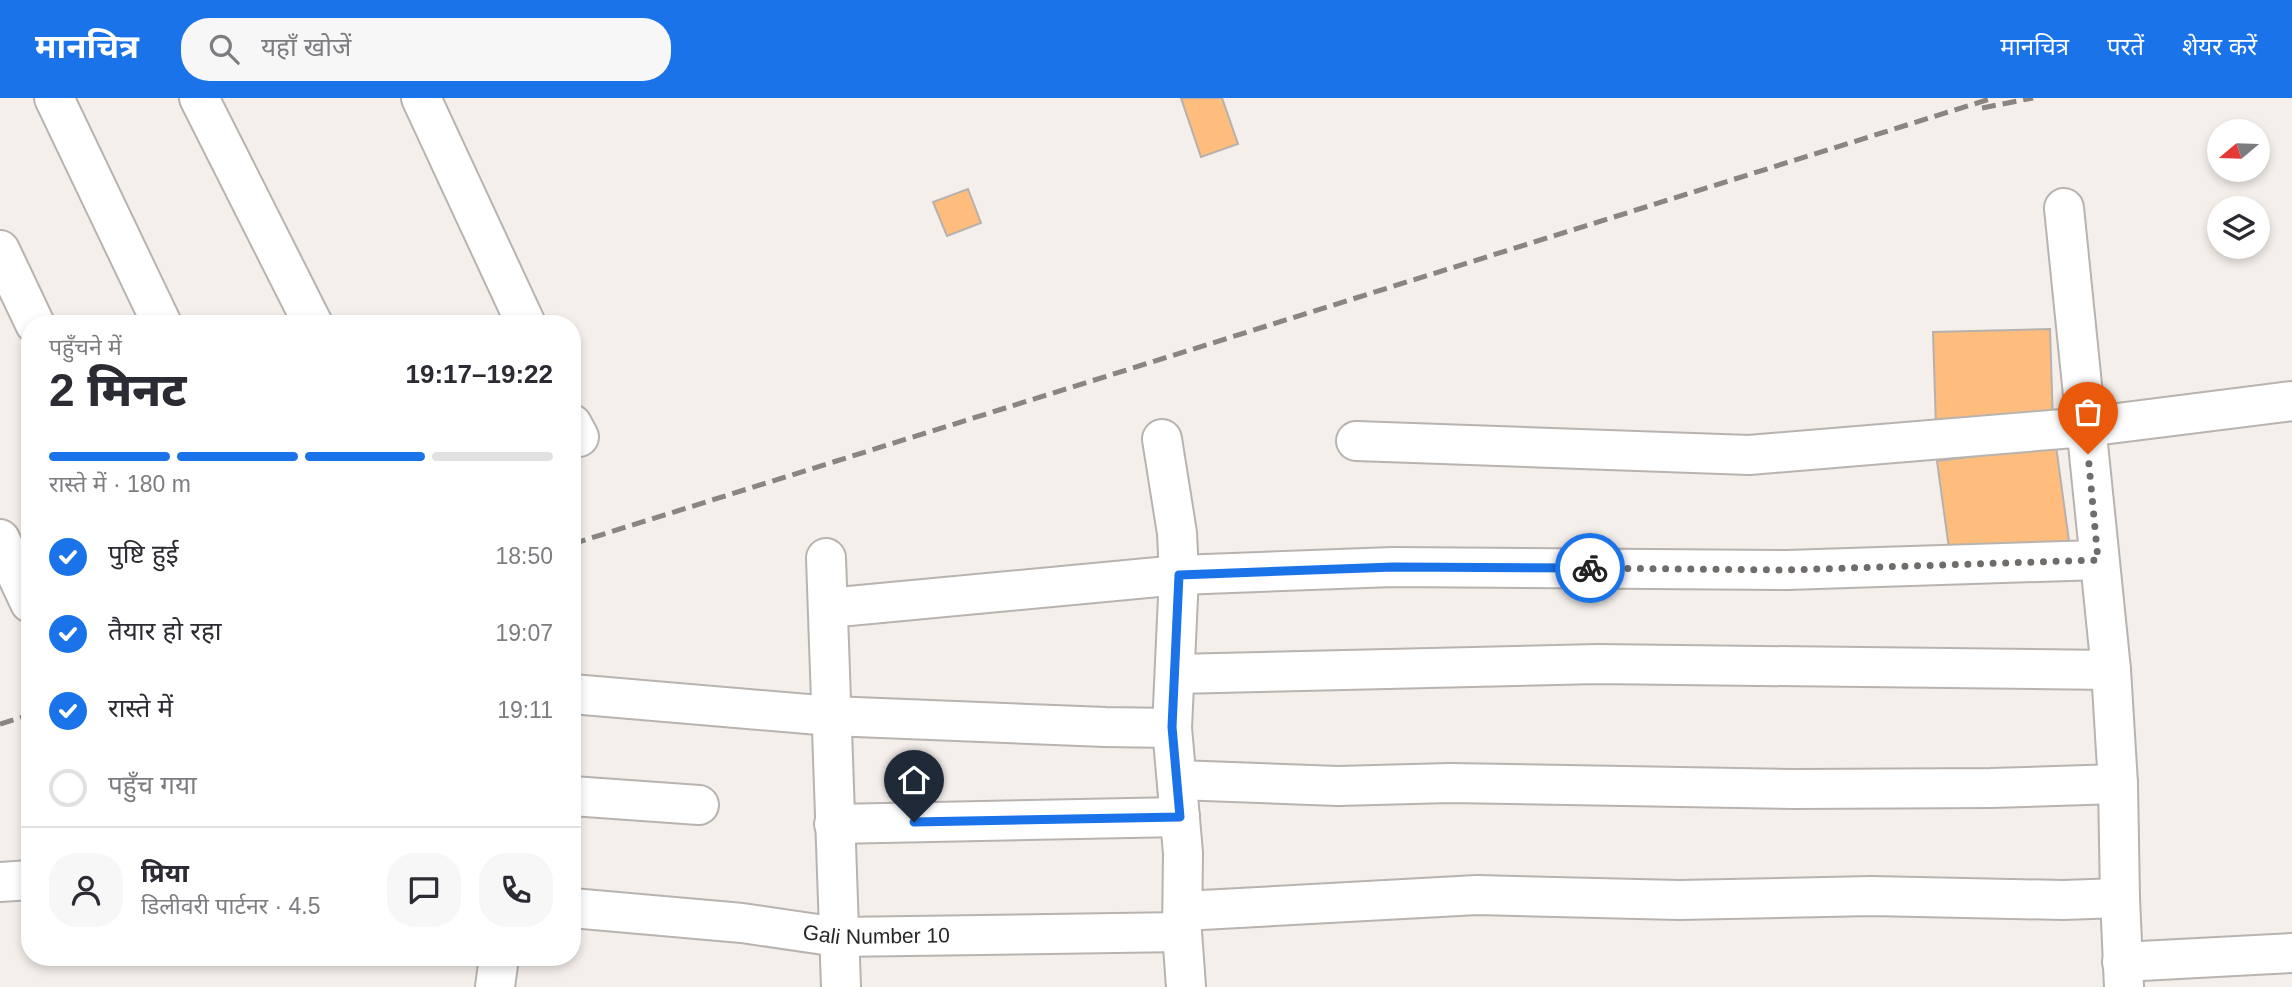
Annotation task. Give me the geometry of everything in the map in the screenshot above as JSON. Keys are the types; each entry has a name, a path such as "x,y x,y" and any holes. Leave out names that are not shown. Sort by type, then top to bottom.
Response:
{"street":[{"path":"54,98 158,315"},
{"path":"199,98 308,315"},
{"path":"421,98 522,315"},
{"path":"2064,208 2111,670 2118,784 2123,974 2292,953"},
{"path":"0,250 31,315"},
{"path":"1356,442 1749,455 2086,427 2292,401"},
{"path":"1162,439 1177,533 1179,575 1172,727 1183,853 1186,987"},
{"path":"0,539 21,584"},
{"path":"826,558 841,987"},
{"path":"828,608 1179,575 1393,567 1787,570 2098,560"},
{"path":"1175,674 1598,664 2111,670"},
{"path":"581,695 831,716 1105,727 1172,727"},
{"path":"834,824 1325,786 1450,783 1793,789 2118,784"},
{"path":"581,797 699,805"},
{"path":"0,882 21,881"},
{"name":"Gali Number 10","path":"581,909 742,923 838,937 1183,922 1476,895 1679,900 1872,897 2063,900 2120,898"},
{"path":"495,987 498,966"}],"building":[{"path":"1181,98 1222,98 1238,144 1201,157"},
{"path":"968,189 981,223 947,236 933,202"},
{"path":"2050,329 2053,424 1936,427 1933,332"},
{"path":"2056,446 2069,541 1950,556 1937,461"}],"railway":[{"path":"581,541 1993,98"},
{"path":"1982,108 2033,98"},
{"path":"0,724 21,718"}],"way so far":[{"path":"1590,568 1787,570 2098,560 2088,454"}],"route":[{"path":"914,822 1180,817 1172,727 1179,575 1393,567 1590,568"}]}
